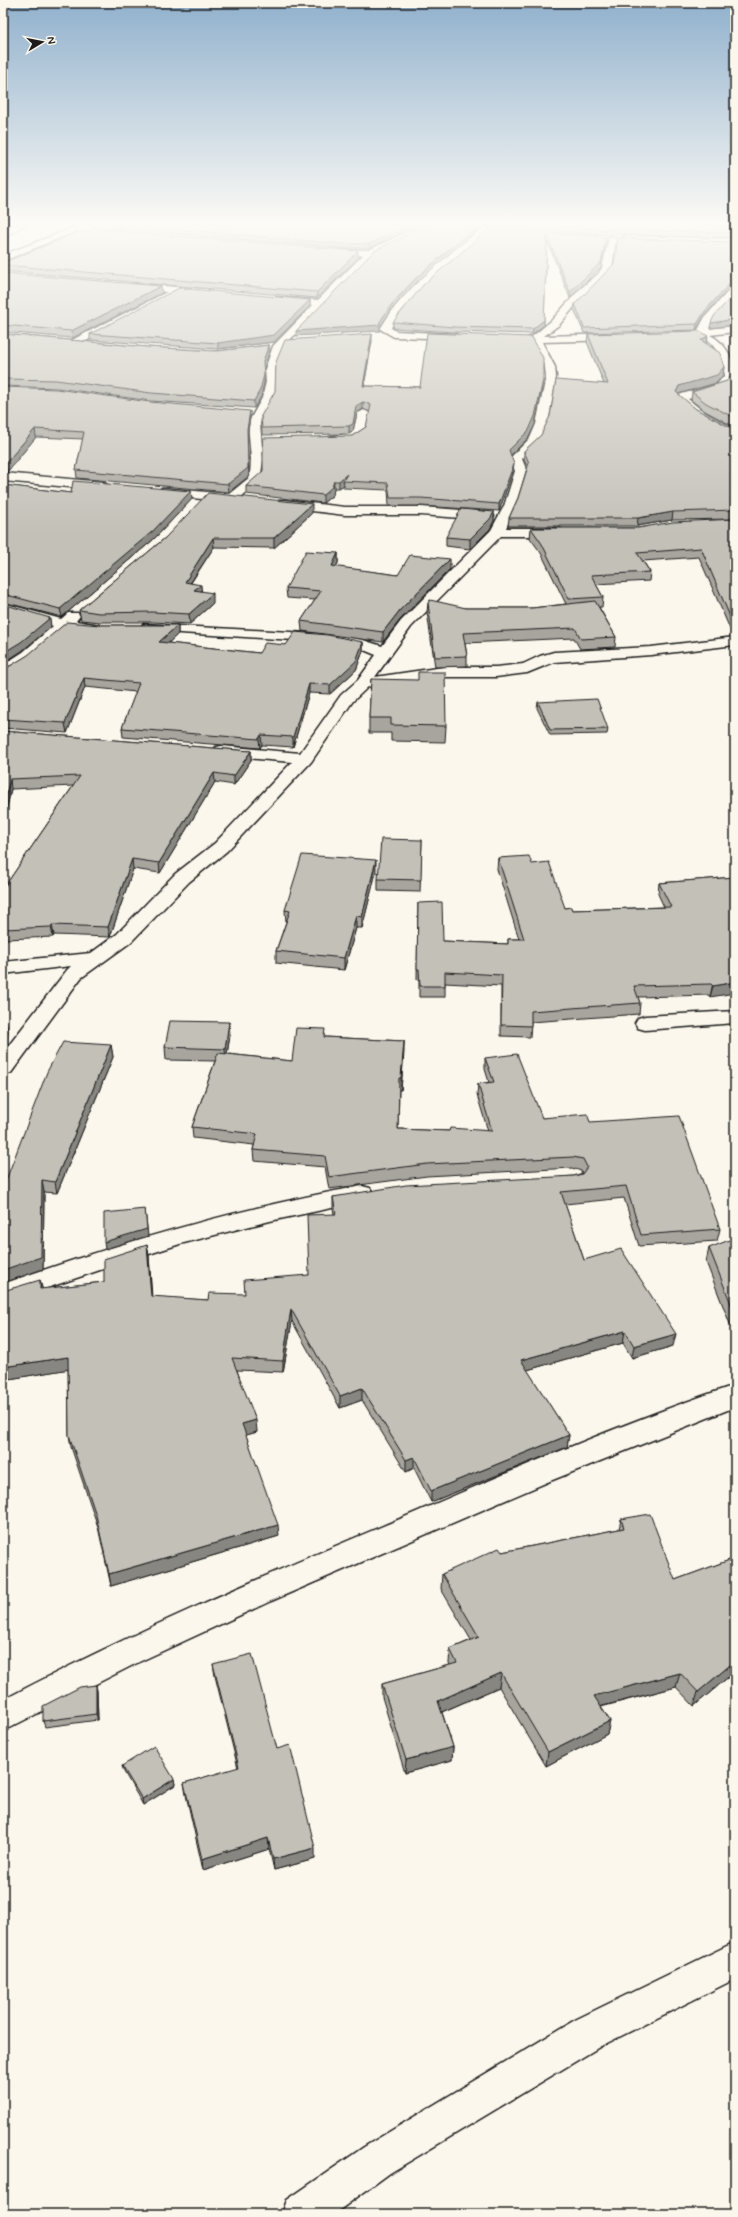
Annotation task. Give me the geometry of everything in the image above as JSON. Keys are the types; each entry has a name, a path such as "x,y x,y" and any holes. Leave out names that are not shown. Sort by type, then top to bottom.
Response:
{"street":[{"path":"74,343 103,327"},
{"path":"232,498 256,478 254,413 268,398 271,382 266,368 280,344 296,327"},
{"path":"386,327 385,329 394,334"},
{"path":"529,339 549,327"},
{"path":"701,334 704,327"},
{"path":"661,336 723,332 735,329"},
{"path":"712,340 723,332"},
{"path":"375,337 394,334 469,338"},
{"path":"701,334 712,340 726,356 730,375 721,386 687,395 682,397 682,400 700,414 735,434"},
{"path":"529,339 626,337"},
{"path":"3,1068 74,974 100,957 135,928 182,878 221,847 305,758 347,698 363,682 392,658 406,624 497,532 521,471 516,458 535,440 542,424 551,377 550,367 529,339"},
{"path":"263,348 296,340"},
{"path":"60,342 96,345"},
{"path":"318,439 346,439 356,436 360,430 364,413"},
{"path":"256,441 270,441"},
{"path":"3,477 117,488"},
{"path":"146,490 247,500"},
{"path":"192,510 205,495"},
{"path":"269,503 344,510 421,511 504,517"},
{"path":"497,532 575,532"},
{"path":"3,607 64,624 108,628"},
{"path":"3,672 28,656 82,608"},
{"path":"130,628 153,627 328,638 363,644 392,658 444,672"},
{"path":"363,682 444,672 496,672 526,668 545,658 554,657 651,651 735,642"},
{"path":"206,749 305,758"},
{"path":"3,968 100,957"},
{"path":"645,1023 735,1018"},
{"path":"3,1294 200,1229 312,1203 382,1191"},
{"path":"3,1716 150,1642 315,1568 495,1491 735,1396"},
{"path":"301,2214 377,2160 588,2033 735,1960"}],"building":[{"path":"31,327 78,327 71,331"},
{"path":"103,327 282,327 274,335 218,343 90,334"},
{"path":"299,327 346,327 296,331"},
{"path":"472,327 535,327 533,329"},
{"path":"700,331 708,336 701,340 720,353 724,367 717,375 679,386 676,392 696,409 735,430 735,510 673,512 638,518 509,518 518,498 529,463 524,451 541,435 550,416 556,380 608,384 588,334"},
{"path":"427,333 532,337 543,358 543,380 535,416 529,430 509,450 514,464 499,504 421,498 390,498 388,483 343,481 347,474 339,481 334,481 332,487 323,495 246,486 263,471 263,438 352,436 366,427 371,405 363,402 356,406 353,424 349,426 262,428 261,416 275,391 276,362 285,340 372,334 363,386 420,387"},
{"path":"3,334 147,347 217,351 269,345 263,361 264,375 260,390 254,401 151,393 56,380 3,379"},
{"path":"735,372 735,418 706,403 692,392 727,381"},
{"path":"3,387 56,389 150,402 250,411 247,429 248,468 228,484 76,470 84,432 35,429 5,464 3,464"},
{"path":"73,481 191,491 153,531 60,609 3,594 3,485 71,493"},
{"path":"208,493 312,504 274,538 213,538 185,582 201,585 194,590 213,593 189,614 152,612 99,613 79,610 165,538"},
{"path":"461,509 494,512 490,519 470,539 446,537"},
{"path":"735,519 735,626 701,548 637,553 650,572 591,575 603,597 569,599 542,544 531,528 638,528 673,522"},
{"path":"306,551 338,553 332,566 398,575 410,555 450,559 400,610 383,632 301,621 321,591 286,588"},
{"path":"430,600 466,608 532,608 595,601 616,637 581,639 575,628 463,633 467,656 435,657 428,603"},
{"path":"3,604 50,618 21,642 3,653"},
{"path":"67,622 99,625 178,625 159,642 259,653 265,643 286,645 295,632 328,635 363,642 356,661 330,685 309,684 293,737 261,735 259,739 122,728 139,683 84,678 65,723 3,719 3,668 10,666 28,655"},
{"path":"418,672 445,672 446,726 391,725 391,718 369,718 371,679 418,680"},
{"path":"597,699 608,729 550,730 538,702"},
{"path":"3,731 251,751 234,776 214,773 159,863 132,859 108,927 52,925 51,927 4,929 3,933 3,889 80,776 10,779 3,808"},
{"path":"381,839 422,840 421,880 378,879"},
{"path":"302,855 376,860 362,917 356,916 344,958 276,951 290,911 285,910"},
{"path":"529,856 532,864 549,862 565,908 571,907 572,910 671,907 659,883 735,877 735,982 713,986 711,984 634,986 640,1003 531,1011 531,1026 501,1025 502,975 445,972 445,986 420,986 419,969 417,969 418,903 442,902 443,941 508,944 508,939 524,939 498,858"},
{"path":"3,1021 6,1021 5,1035 3,1038"},
{"path":"170,1021 229,1022 225,1049 165,1047"},
{"path":"296,1028 325,1029 324,1037 404,1041 401,1078 399,1078 398,1129 449,1131 450,1128 492,1131 478,1084 494,1082 485,1058 517,1054 542,1118 587,1114 590,1122 679,1116 720,1229 641,1235 626,1186 561,1192 584,1260 621,1249 676,1334 634,1346 625,1331 521,1360 569,1435 431,1491 414,1457 406,1460 362,1388 340,1396 291,1309 283,1361 232,1358 256,1420 242,1424 278,1525 109,1574 96,1515 69,1435 68,1357 3,1367 3,1291 40,1280 40,1289 104,1282 104,1259 147,1245 151,1296 208,1300 209,1293 245,1294 244,1280 309,1275 307,1215 336,1214 333,1197 406,1185 574,1176 582,1174 587,1167 583,1159 573,1157 427,1164 329,1177 325,1156 253,1150 257,1134 192,1127 218,1053 292,1061"},
{"path":"63,1042 111,1045 55,1182 42,1180 41,1257 3,1270 3,1188 47,1072"},
{"path":"145,1209 147,1229 104,1242 104,1213"},
{"path":"732,1239 735,1246 735,1314 709,1248"},
{"path":"650,1514 675,1580 735,1558 735,1661 698,1692 680,1673 594,1696 610,1721 548,1752 501,1673 438,1701 453,1747 406,1760 382,1684 457,1663 450,1649 479,1637 442,1574 499,1548 502,1552 624,1528 621,1519"},
{"path":"252,1654 277,1749 290,1745 315,1848 273,1859 268,1838 202,1859 184,1783 239,1767 213,1664"},
{"path":"96,1685 96,1714 43,1721 43,1706 80,1687"},
{"path":"154,1746 174,1779 142,1799 122,1766"}]}
